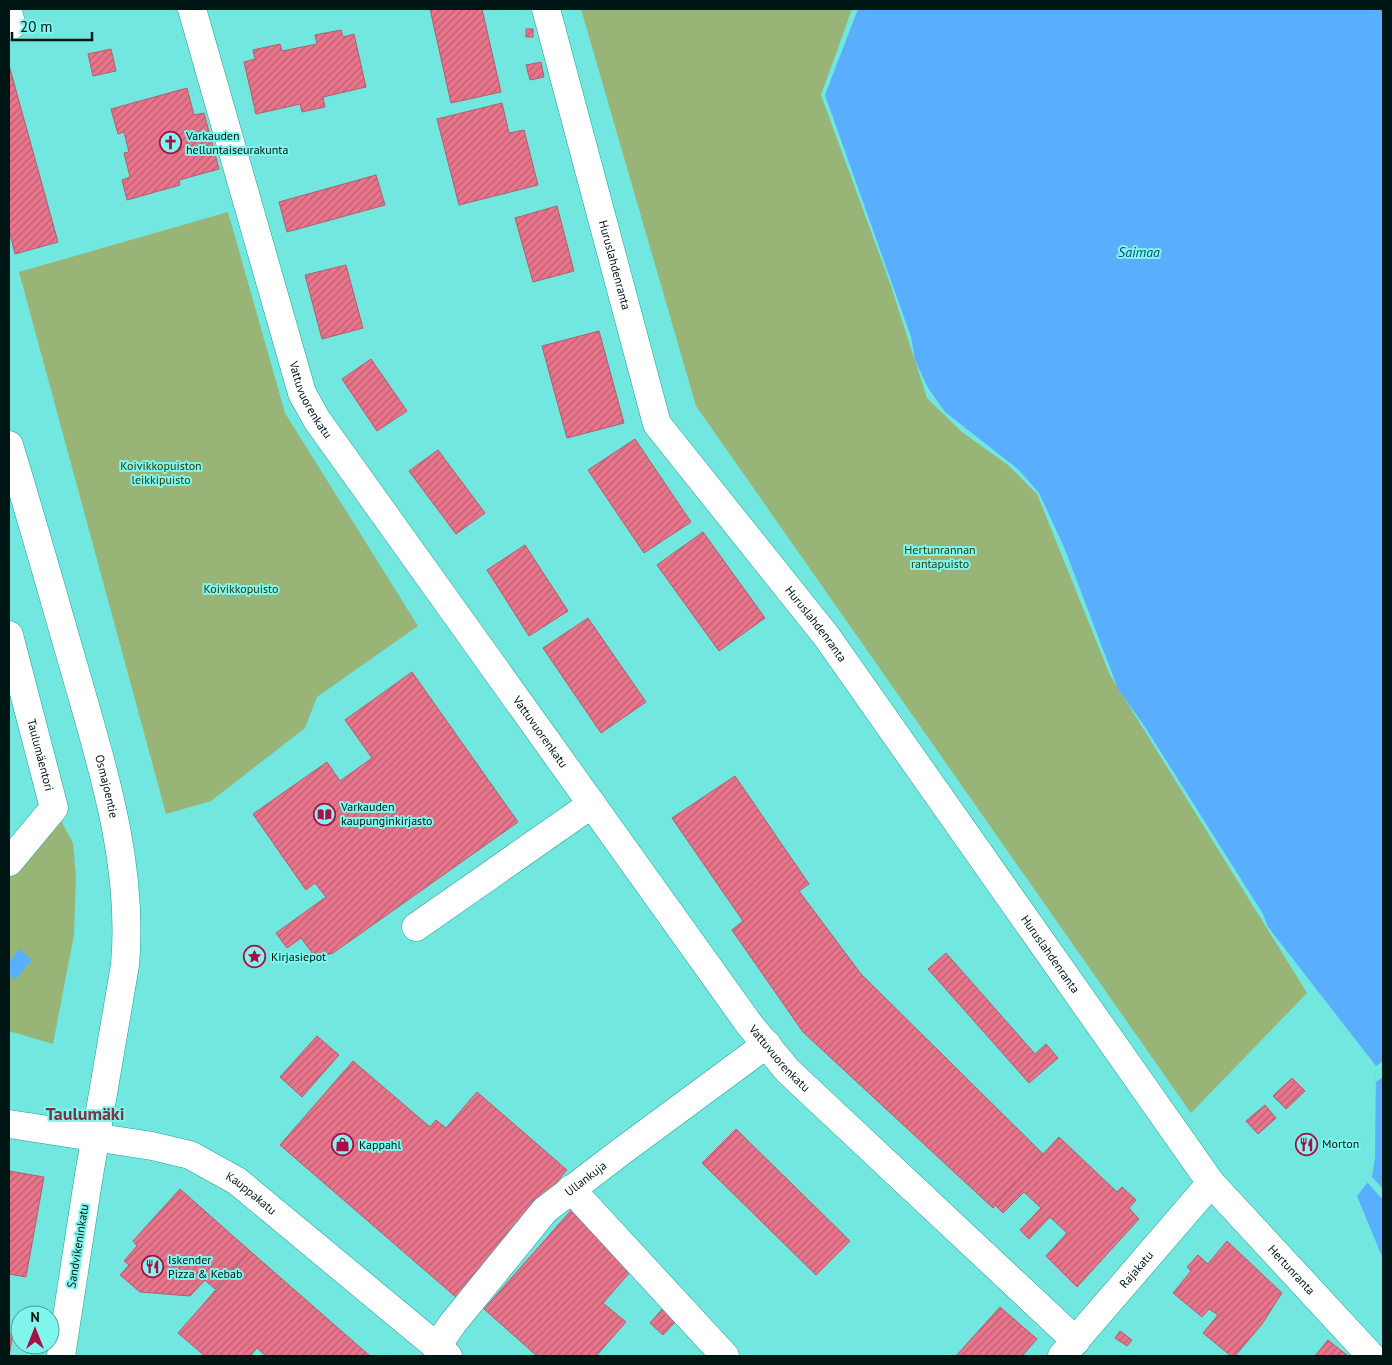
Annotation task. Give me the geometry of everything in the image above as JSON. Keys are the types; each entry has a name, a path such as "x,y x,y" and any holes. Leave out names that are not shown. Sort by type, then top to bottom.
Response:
{"street":[{"name":"Vattuvuorenkatu","path":"192,9 302,393 317,420 743,1016 788,1071 1069,1348"},
{"name":"Huruslahdenranta","path":"546,9 657,424 827,637 1211,1183"},
{"name":"Osmajoentie","path":"9,445 17,503 91,728 118,836 127,895 128,933 125,965 96,1137"},
{"name":"Taulumäentori","path":"9,635 54,808 9,862"},
{"path":"416,927 592,804"},
{"name":"Ullankuja","path":"442,1351 453,1323 544,1210 766,1044"},
{"name":"Kauppakatu","path":"9,1124 96,1137 190,1155 237,1181 442,1351"},
{"name":"Sandvikeninkatu","path":"61,1356 96,1137"},
{"name":"Rajakatu","path":"1069,1348 1211,1183"},
{"name":"Hertunranta","path":"1211,1183 1371,1356"},
{"path":"571,1189 725,1356"}],"green space":[{"name":"Hertunrannan rantapuisto","path":"581,9 852,9 821,95 891,286 927,398 962,432 1008,465 1037,494 1110,675 1307,993 1191,1113 696,406"},
{"name":"Koivikkopuisto","path":"228,212 285,413 418,626 317,697 305,728 211,801 166,814 19,272"},
{"path":"54,808 73,843 76,877 74,935 53,1044 9,1031 9,862"}],"water":[{"name":"Saimaa","path":"858,9 1383,9 1383,1259 1357,1196 1372,1177 1375,1158 1376,1066 1268,927 1263,914 1145,727 1118,689 1064,547 1039,493 1019,470 945,412 928,388 915,360 911,337 825,95"},
{"path":"19,949 32,960 15,980 9,975 9,962"}],"pier":[{"path":"1383,1061 1383,1077 1376,1082 1376,1066"},
{"path":"1372,1177 1383,1189 1383,1200 1367,1182"}],"building":[{"path":"430,9 482,9 501,92 451,103"},
{"path":"526,29 533,29 533,37 526,37"},
{"path":"341,30 343,37 354,34 366,87 323,97 325,107 302,112 300,104 256,114 244,62 255,59 253,50 280,44 282,51 317,44 315,35"},
{"path":"111,49 116,71 93,76 88,54"},
{"path":"541,62 544,77 530,80 526,65"},
{"path":"9,65 58,242 15,254 9,230"},
{"name":"Varkauden helluntaiseurakunta","path":"187,88 194,115 204,113 219,169 179,180 180,185 127,200 122,180 130,177 124,153 129,152 124,132 118,134 111,109"},
{"path":"502,103 509,133 524,130 538,185 459,205 437,119"},
{"path":"376,175 385,205 287,232 279,202"},
{"path":"557,206 574,271 533,282 515,218"},
{"path":"346,265 363,328 322,339 305,275"},
{"path":"599,331 624,423 567,438 542,346"},
{"path":"371,359 407,411 377,431 342,379"},
{"path":"635,439 691,522 644,553 588,470"},
{"path":"438,450 485,513 456,534 409,471"},
{"path":"703,532 765,618 719,651 657,565"},
{"path":"525,545 568,611 529,636 487,570"},
{"path":"588,618 646,702 601,733 543,648"},
{"path":"412,672 518,822 333,953 316,958 301,938 287,948 276,933 326,897 315,883 306,890 253,814 327,762 340,781 372,758 345,720"},
{"path":"735,776 809,884 799,891 861,974 1043,1154 993,1208 803,1032 732,930 743,921 672,818"},
{"path":"946,953 1035,1054 1046,1044 1058,1058 1029,1083 928,969"},
{"path":"317,1036 339,1055 302,1097 280,1077"},
{"path":"353,1061 430,1127 436,1120 446,1128 477,1092 567,1170 457,1298 280,1145"},
{"path":"1292,1078 1305,1091 1286,1109 1273,1096"},
{"path":"1265,1105 1276,1118 1258,1134 1246,1121"},
{"path":"736,1129 850,1241 816,1275 702,1163"},
{"path":"1059,1137 1117,1192 1122,1187 1136,1200 1129,1208 1139,1219 1077,1287 1046,1256 1067,1233 1050,1217 1029,1239 1020,1230 1041,1208 1024,1192 1003,1213 995,1205"},
{"path":"9,1171 44,1177 26,1277 9,1274"},
{"path":"180,1189 250,1251 215,1289 205,1280 190,1296 140,1292 120,1275 129,1265 124,1261 137,1246 133,1241"},
{"path":"574,1207 638,1263 603,1303 626,1322 596,1356 537,1356 484,1309"},
{"path":"1227,1241 1282,1293 1262,1324 1235,1356 1231,1356 1203,1333 1218,1315 1209,1309 1202,1317 1173,1293 1191,1271 1187,1267 1198,1255 1208,1264"},
{"path":"250,1251 370,1356 266,1356 257,1348 250,1356 205,1356 178,1333"},
{"path":"665,1306 679,1318 663,1335 650,1323"},
{"path":"1000,1307 1037,1339 1022,1356 956,1356"},
{"path":"1120,1331 1132,1340 1127,1346 1115,1338"},
{"path":"9,1334 10,1334 10,1350 9,1356"},
{"path":"1328,1340 1348,1356 1315,1356"}],"place":[{"name":"Varkauden helluntaiseurakunta","path":"170,143"},
{"name":"Varkauden kaupunginkirjasto","path":"325,814"},
{"name":"Kirjasiepot","path":"255,957"},
{"name":"Morton","path":"1306,1144"},
{"name":"Kappahl","path":"343,1145"},
{"name":"Iskender Pizza & Kebab","path":"152,1267"}],"district":[{"name":"Taulumäki","path":"85,1114"}],"park label":[{"name":"Koivikkopuiston leikkipuisto","path":"161,473"}]}
